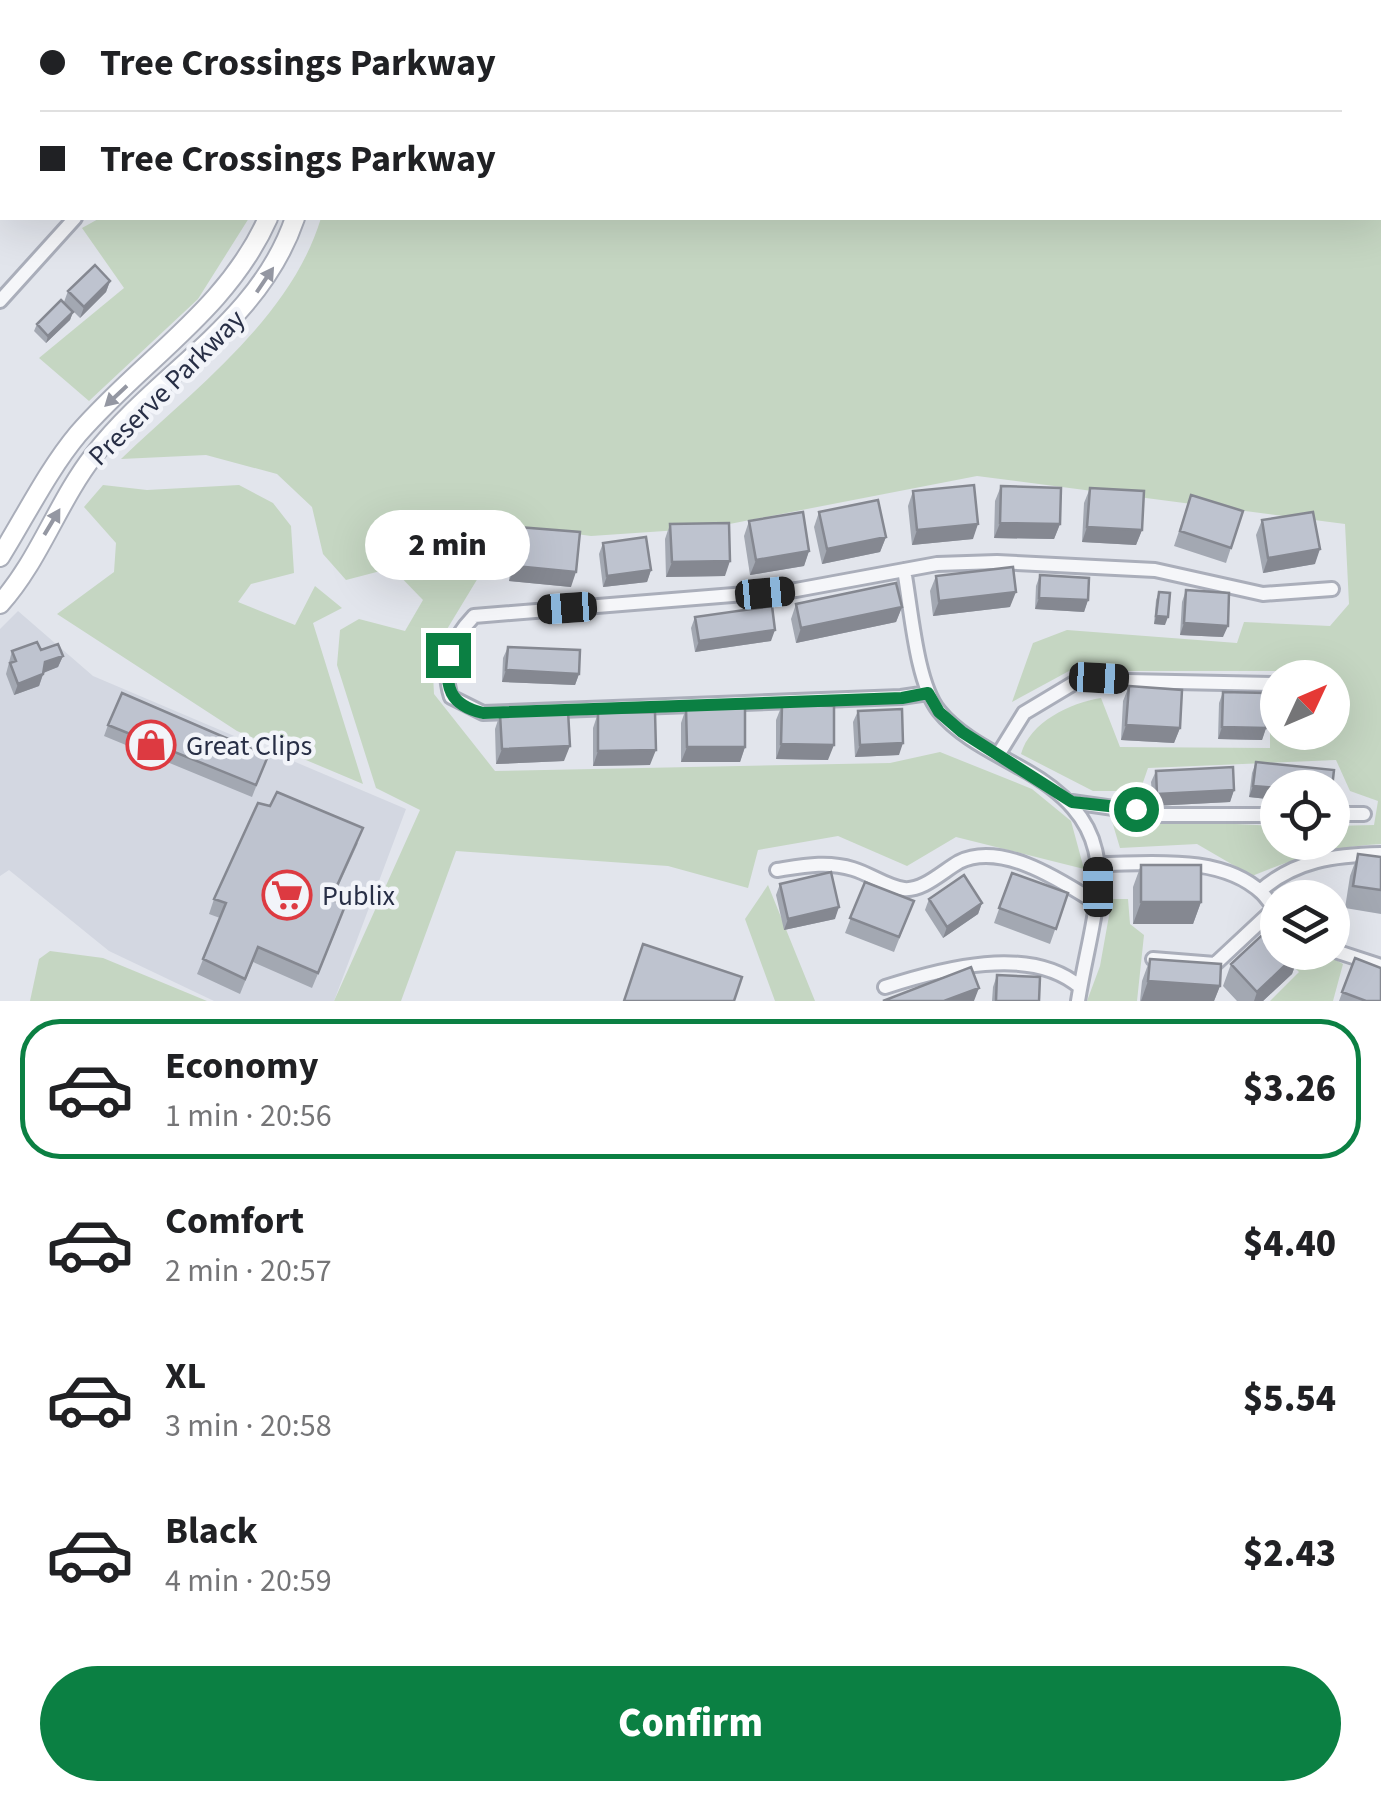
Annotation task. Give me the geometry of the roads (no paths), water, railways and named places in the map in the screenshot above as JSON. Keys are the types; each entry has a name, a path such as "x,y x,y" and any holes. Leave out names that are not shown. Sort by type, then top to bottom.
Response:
{"street":[{"path":"0,301 73,220"},
{"name":"Preserve Parkway","path":"0,557 76,437 212,306 253,252 267,220"},
{"name":"Preserve Parkway","path":"0,604 96,453 252,298 274,267 294,220"},
{"path":"928,693 902,698 483,713 466,709 450,697 446,681 448,655 474,616 796,590 957,564 1055,563 1155,570 1263,594 1332,589"},
{"path":"904,570 928,693 950,722 1072,802 1088,825 1098,864 1079,994"},
{"path":"998,755 1024,713 1079,680 1260,684"},
{"path":"1072,802 1162,815 1260,815"},
{"path":"1350,814 1364,814"},
{"path":"1273,880 1306,862 1381,854"},
{"path":"777,870 823,863 853,869 902,889 916,888 963,860 984,855 1062,882 1095,902"},
{"path":"1098,864 1190,864 1260,891"},
{"path":"1154,958 1215,964 1260,925"},
{"path":"1350,956 1381,966"},
{"path":"885,987 956,964 1042,966 1065,974 1079,994"}],"place":[{"name":"Great Clips","path":"151,745"},
{"name":"Publix","path":"287,895"}]}
